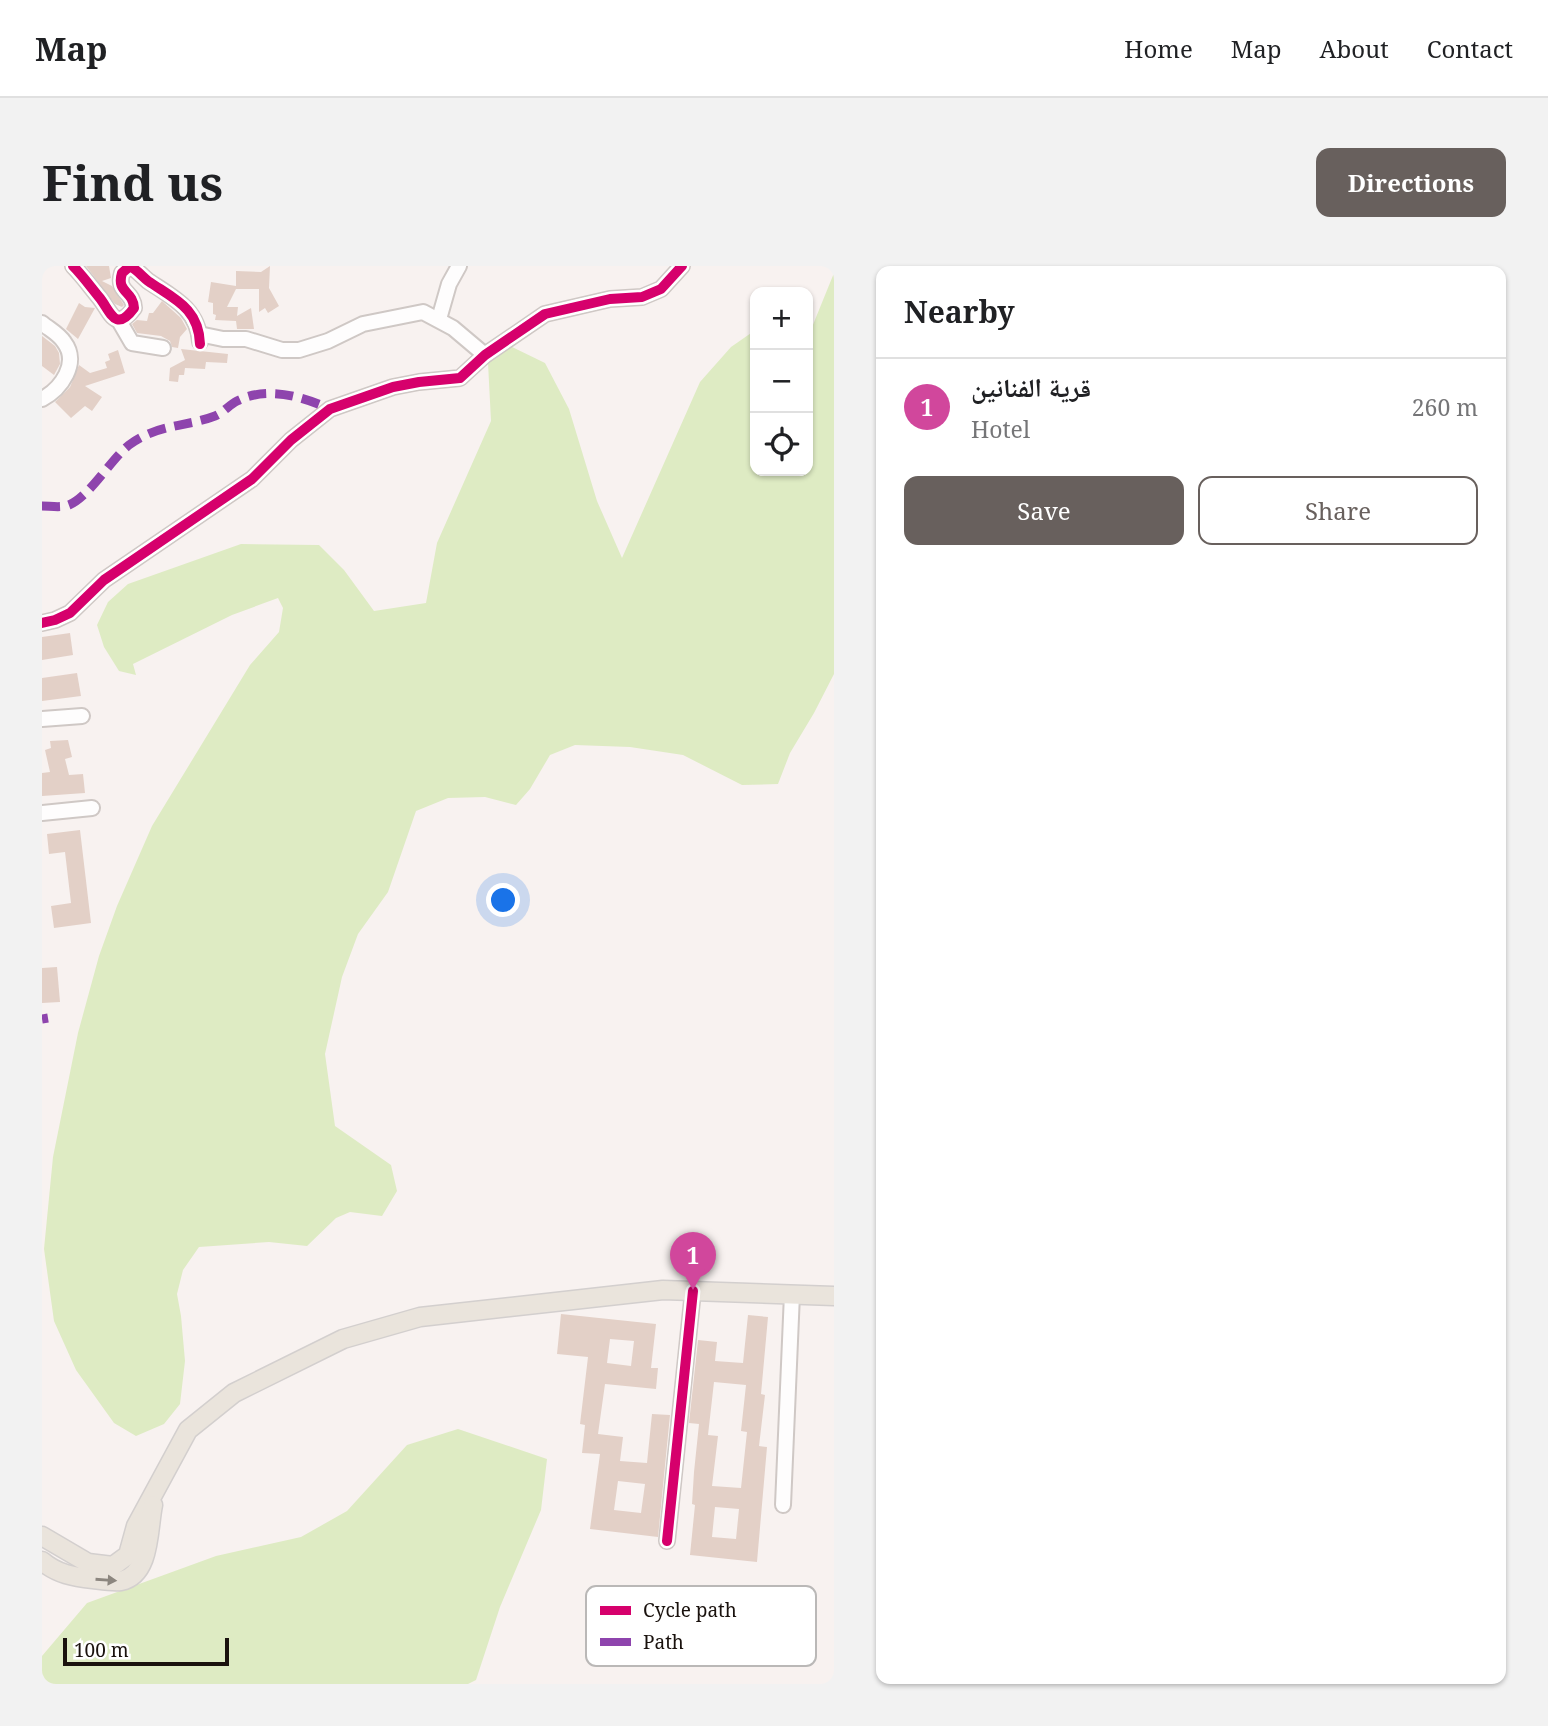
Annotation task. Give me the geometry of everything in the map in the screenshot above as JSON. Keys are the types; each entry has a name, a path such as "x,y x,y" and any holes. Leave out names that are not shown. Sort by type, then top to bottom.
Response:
{"main road":[{"path":"42,1536 88,1563 113,1566 128,1555 136,1526 188,1430 234,1393 343,1339 420,1317 663,1290 834,1296"},
{"path":"42,1561 51,1569 72,1577 121,1581 134,1575 144,1560 153,1503 161,1480"}],"street":[{"path":"73,266 102,301 111,318 118,319 125,317 134,308 132,297 122,288 120,282 122,273 130,266 186,308 196,321 200,339 246,339 291,350 306,349 353,327 423,312 439,318 485,355"},
{"path":"439,318 449,284 459,266"},
{"path":"42,623 70,613 104,580 252,479 291,440 330,409 393,387 460,378 485,355 545,314 610,299 642,297 661,289 682,266"},
{"path":"118,319 132,343 163,348"},
{"path":"42,323 63,341 69,350 70,361 62,382 42,399"},
{"path":"42,719 82,716"},
{"path":"42,813 92,808"},
{"path":"667,1541 693,1291"},
{"path":"783,1505 792,1294"}],"green space":[{"path":"834,273 834,674 790,753 778,784 742,785 683,755 630,747 575,745 550,755 530,789 516,805 485,797 448,798 416,811 388,892 358,934 342,977 325,1054 335,1126 391,1165 397,1191 382,1216 350,1212 336,1218 307,1246 269,1242 199,1247 183,1270 177,1294 185,1361 180,1404 164,1424 136,1436 114,1423 76,1370 54,1321 44,1249 53,1157 78,1033 99,956 117,906 152,826 250,665 279,632 283,608 278,598 232,615 133,664 136,675 119,671 104,647 97,625 108,602 128,584 241,544 319,545 344,570 374,611 426,603 437,543 491,421 488,363 500,341 545,363 569,409 597,501 622,558 700,382 731,347 750,334 750,476 813,476 813,325"},
{"path":"458,1429 547,1459 541,1510 500,1607 476,1680 468,1684 42,1684 42,1656 87,1603 216,1556 301,1537 347,1511 407,1445"}],"building":[{"path":"86,266 109,266 111,278 102,281 112,286 124,305 122,307 115,304"},
{"path":"270,266 269,288 279,306 268,313 265,308 259,312 259,289 236,289 227,307 238,307 237,316 251,308 254,329 237,329 236,321 215,320 213,303 208,302 211,282 236,286 236,271 261,272"},
{"path":"162,301 181,318 187,329 180,337 178,348 172,347 170,341 161,336 137,333 132,324 137,320 147,321 149,313 153,313"},
{"path":"79,303 95,308 78,339 66,329"},
{"path":"42,336 55,346 59,353 60,364 54,375 42,366"},
{"path":"181,349 228,354 227,363 206,362 205,369 185,368 184,375 179,375 178,382 169,381 170,368 185,360"},
{"path":"118,350 125,373 85,386 102,397 92,411 85,406 71,418 55,402 70,387 79,365 90,373 107,368 105,362 110,360 108,354"},
{"path":"70,633 73,655 42,660 42,637"},
{"path":"77,673 81,696 42,701 42,678"},
{"path":"68,740 72,757 65,759 69,775 83,774 85,793 42,796 42,773 50,772 45,750 51,748 50,741"},
{"path":"80,830 91,923 54,928 51,906 71,903 65,852 49,854 47,834"},
{"path":"57,967 60,1002 42,1003 42,968"},
{"path":"561,1314 656,1324 651,1368 658,1368 656,1389 605,1384 598,1434 623,1437 620,1461 647,1463 652,1414 670,1415 658,1537 590,1529 600,1454 582,1453 585,1425 580,1424 588,1357 557,1354","holes":["610,1339 634,1341 631,1366 607,1363","618,1481 645,1484 641,1513 614,1510"]},
{"path":"748,1315 768,1317 761,1394 765,1395 759,1446 767,1447 757,1562 690,1555 699,1424 689,1423 698,1340 717,1342 715,1361 743,1363","holes":["714,1382 746,1385 741,1431 747,1432 741,1488 712,1486 718,1436 708,1435","715,1507 739,1509 736,1539 712,1537"]}],"marked path":[{"path":"42,506 66,506 77,500 122,451 140,438 161,429 215,416 248,397 284,394 330,409"},
{"path":"42,1019 48,1018"}],"cycle path":[{"path":"73,266 117,319 127,316 134,308 131,298 121,284 122,273 130,266 176,299 190,313 199,332 200,344"},
{"path":"42,623 70,613 104,580 252,479 291,440 330,409 393,387 460,378 485,355 545,314 610,299 642,297 661,289 682,266"},
{"path":"667,1541 693,1291"}],"place":[{"name":"قرية الفنانين","path":"693,1290"}]}
